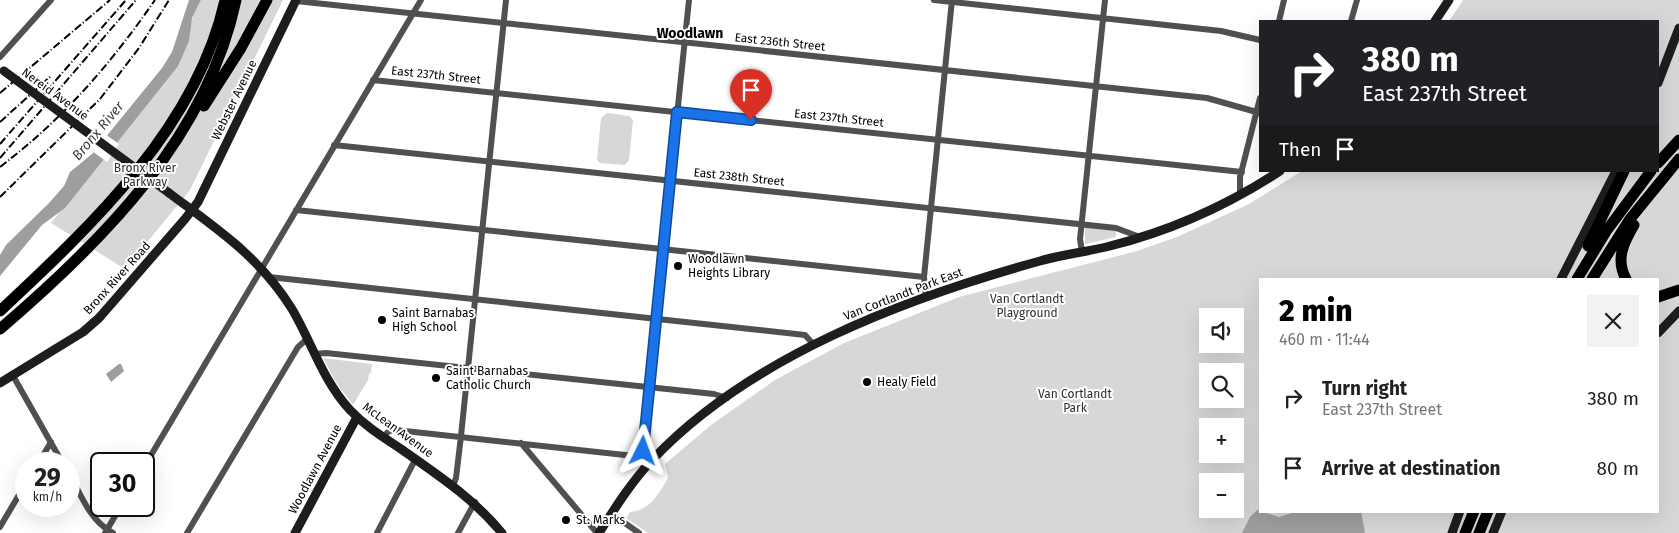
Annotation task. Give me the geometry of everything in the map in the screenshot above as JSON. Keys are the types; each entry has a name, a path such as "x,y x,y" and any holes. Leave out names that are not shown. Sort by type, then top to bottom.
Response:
{"highway":[{"path":"0,311 73,239 137,170 170,128 195,86 214,41 225,0"},
{"path":"175,143 212,74 226,38 236,0"},
{"path":"0,329 76,259 149,179 197,116 226,72 267,0"},
{"path":"1659,162 1679,140"},
{"path":"1593,278 1618,238 1657,185 1679,159"},
{"path":"1575,278 1624,172"},
{"path":"1576,278 1611,224 1650,172"},
{"path":"1626,278 1621,266 1622,249 1657,185"},
{"path":"1659,297 1679,290"},
{"path":"1465,533 1473,513"},
{"path":"1479,533 1487,513"}],"street":[{"path":"0,56 51,0"},
{"path":"153,452 421,0"},
{"path":"453,486 456,478 461,436 506,0"},
{"path":"651,461 643,449 689,0"},
{"path":"934,0 1221,31 1259,40"},
{"path":"1082,252 1082,225 1105,0"},
{"path":"1279,20 1284,0"},
{"path":"1351,20 1357,0"},
{"path":"1436,20 1449,0"},
{"name":"East 236th Street","path":"296,1 504,25 1207,98 1258,113"},
{"name":"Webster Avenue","path":"192,210 296,1"},
{"path":"926,296 924,277 952,1"},
{"path":"1659,80 1679,28"},
{"name":"Nereid Avenue","path":"2,70 237,243 261,268"},
{"name":"East 237th Street","path":"373,80 1242,172"},
{"path":"1240,195 1242,172 1258,113"},
{"name":"East 238th Street","path":"334,146 670,180 1119,229 1140,237"},
{"name":"Van Cortlandt Park East","path":"598,533 651,461 686,430 727,398 814,345 880,314 926,296 1039,261 1140,237 1186,221 1240,195 1278,172"},
{"path":"1562,278 1615,172"},
{"name":"Bronx River Road","path":"0,383 84,332 99,318 192,210"},
{"path":"296,210 924,277"},
{"name":"McLean Avenue","path":"261,268 292,311 333,389 357,418 474,502 502,533"},
{"path":"269,278 805,335 814,345"},
{"path":"1659,332 1679,311"},
{"path":"187,533 298,347 307,338"},
{"path":"314,354 326,352 716,394 727,398"},
{"path":"12,374 56,452"},
{"name":"Woodlawn Avenue","path":"295,533 357,418"},
{"path":"383,437 389,431 396,430 637,456 651,461"},
{"path":"45,452 51,442"},
{"path":"521,443 598,533"},
{"path":"377,533 415,460"},
{"path":"80,493 93,517 108,532 116,517"},
{"path":"0,527 15,502"},
{"path":"458,533 474,502"},
{"path":"1452,533 1459,513"},
{"path":"1493,533 1501,513"},
{"path":"612,514 639,533"}],"green space":[{"name":"Bronx River Parkway","path":"201,0 283,0 190,190 125,269 51,223 181,59 193,16"},
{"name":"Van Cortlandt Park","path":"1463,0 1679,0 1679,533 648,533 626,518 630,512 643,509 653,501 668,478 665,464 711,425 775,380 844,343 959,297 1137,251 1177,237 1249,204 1300,172 1659,172 1659,20 1450,20"},
{"path":"607,113 629,116 633,120 629,160 625,165 600,163 597,160 601,118"},
{"path":"1085,226 1116,230 1116,237 1085,244"},
{"path":"323,358 372,364 368,380 353,405 337,384"}],"shaded area":[{"path":"189,0 201,0 192,18 189,41 178,66 65,208 42,225 0,276 0,255 6,245 64,186 70,172 92,154 162,68 172,52"},
{"path":"121,364 124,371 111,382 106,374"},
{"path":"1257,510 1259,513 1279,517 1292,513 1361,513 1365,533 1242,533 1250,517"}],"pier":[{"path":"105,134 119,144 107,162 92,151"}],"railway":[{"path":"0,93 110,0"},
{"path":"0,144 126,0"},
{"path":"0,158 136,0"},
{"path":"0,167 44,130 84,90 121,47 155,0"},
{"path":"0,197 100,99 139,48 169,0"},
{"path":"0,122 52,75"}],"place":[{"name":"Woodlawn Heights Library","path":"678,266"},
{"name":"Saint Barnabas High School","path":"382,320"},
{"name":"Saint Barnabas Catholic Church","path":"436,378"},
{"name":"Healy Field","path":"867,382"},
{"name":"St. Marks","path":"566,520"}],"district":[{"name":"Woodlawn","path":"690,33"}],"route":[{"path":"643,451 677,112 751,120"}],"water label":[{"name":"Bronx River","path":"98,131"}],"park label":[{"name":"Van Cortlandt Playground","path":"1027,306"}]}
